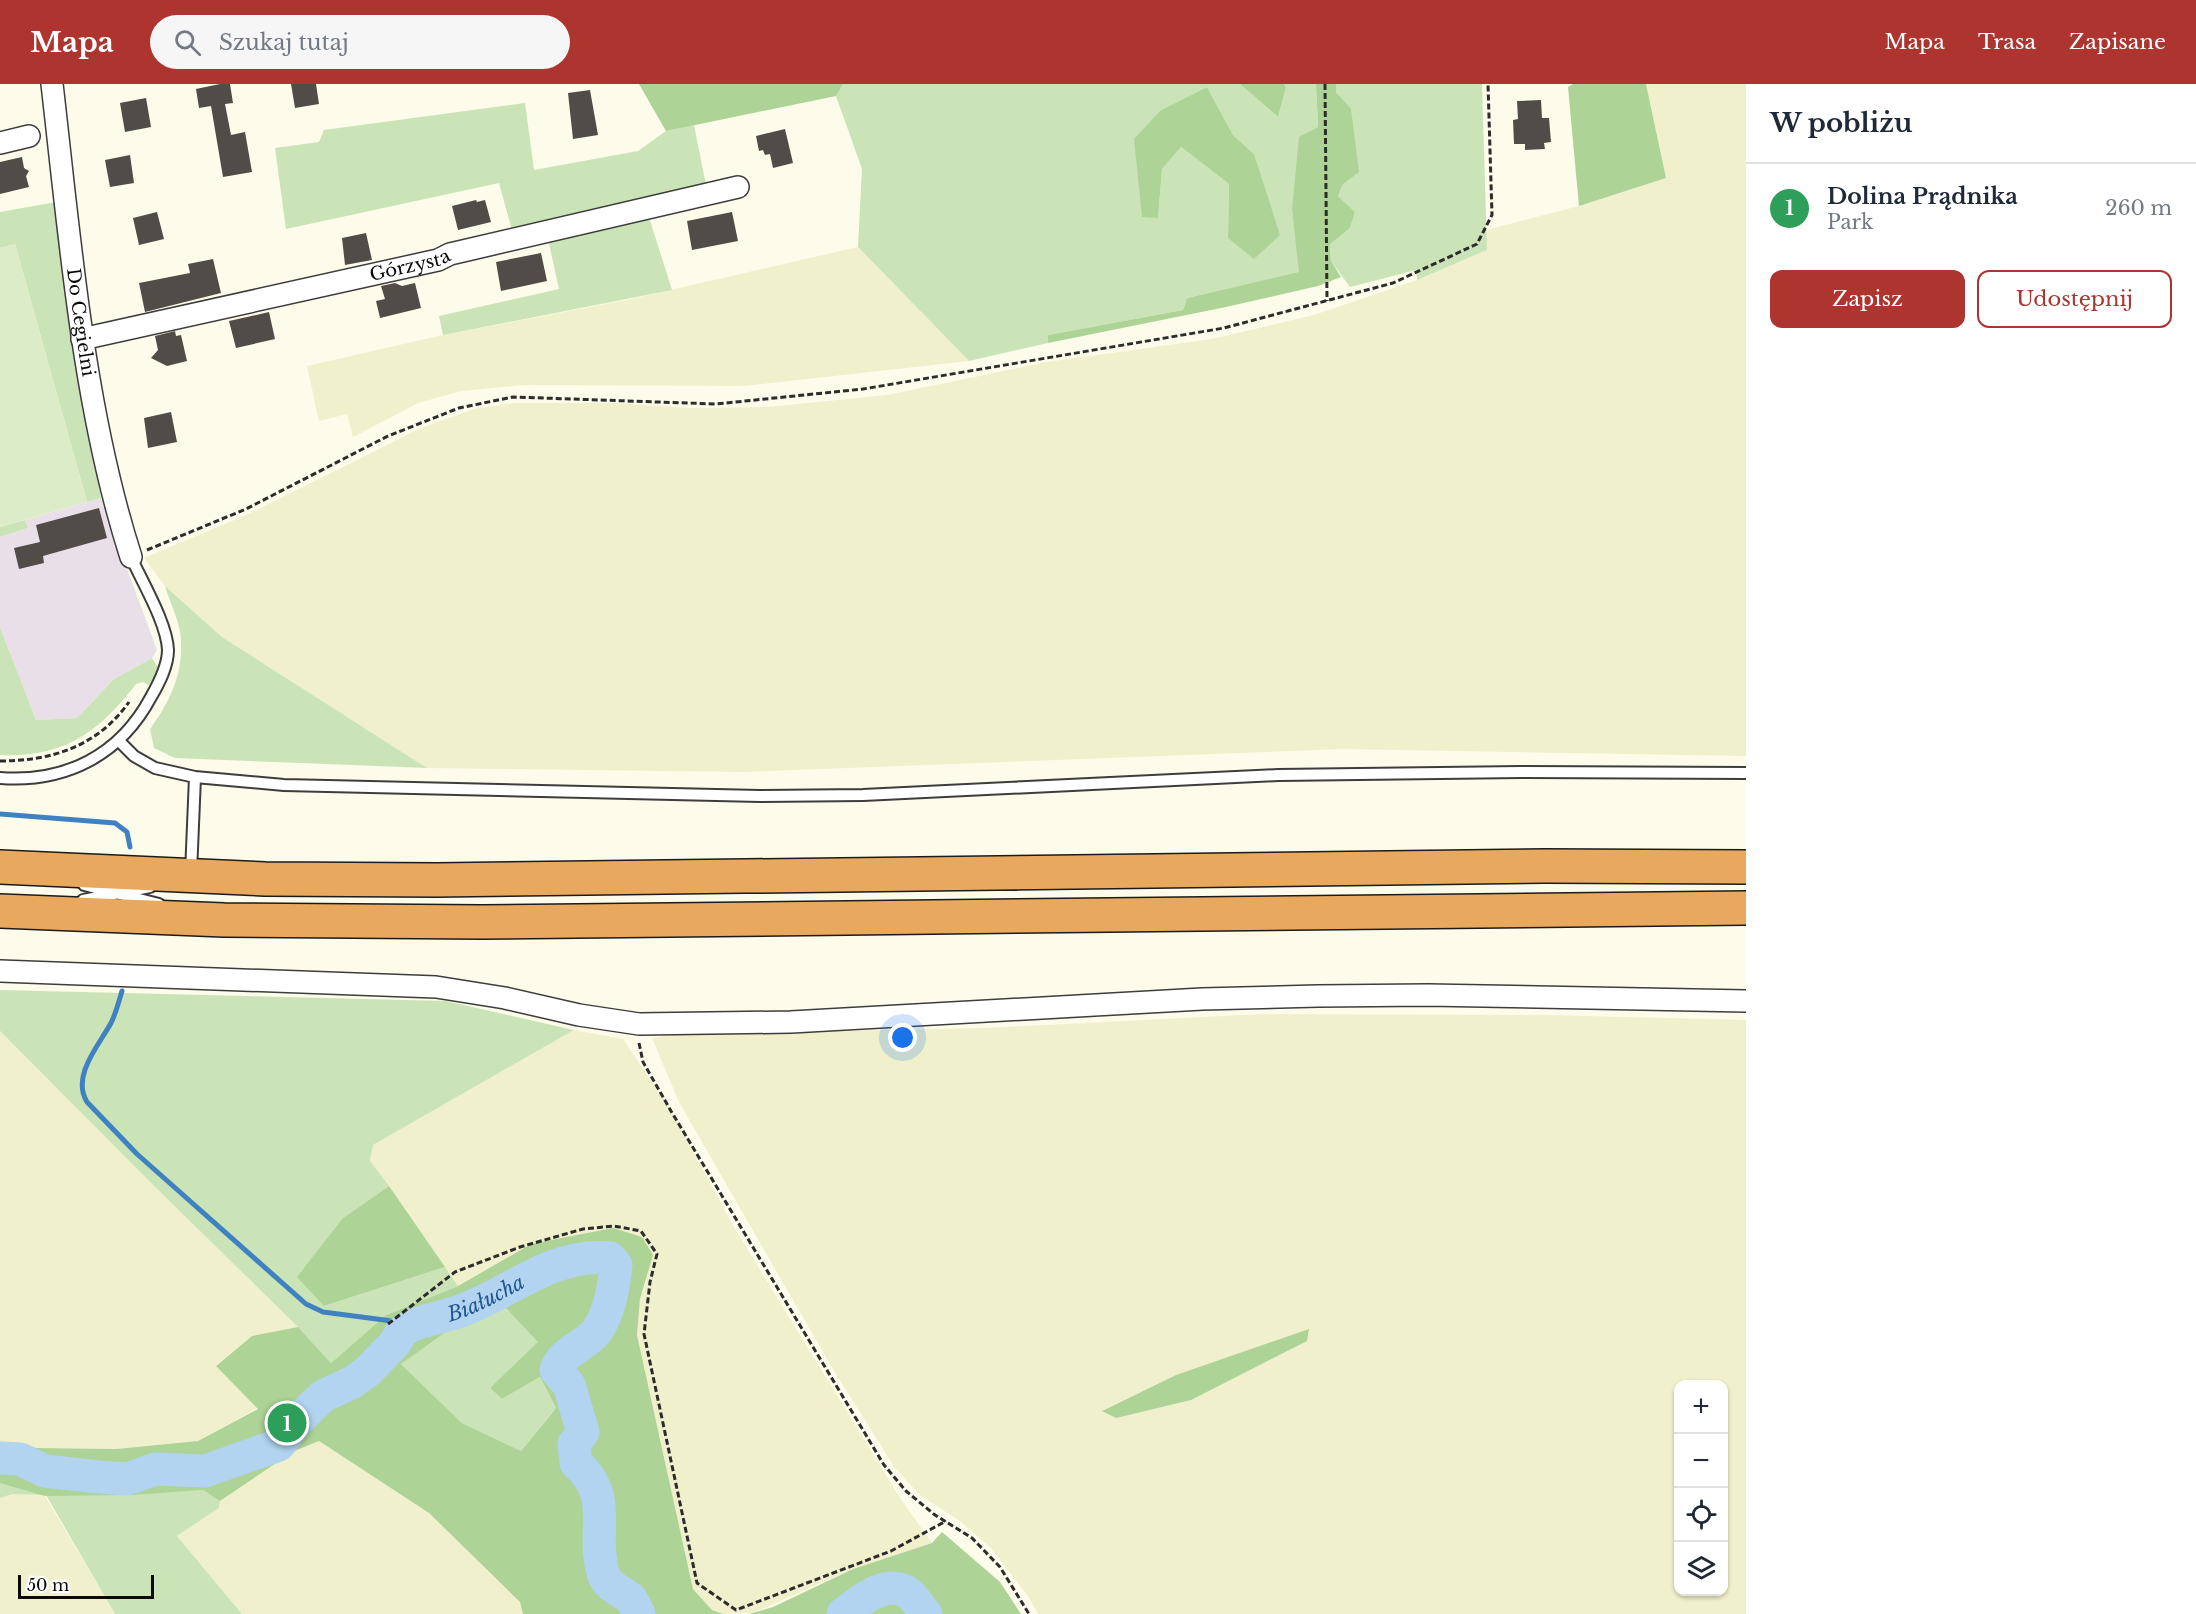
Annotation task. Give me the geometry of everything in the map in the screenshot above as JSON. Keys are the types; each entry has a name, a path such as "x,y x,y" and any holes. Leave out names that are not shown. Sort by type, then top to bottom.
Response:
{"highway":[{"path":"8,868 191,877 437,880 1545,867 1746,867"},
{"path":"6,911 224,920 482,922 1746,908"}],"street":[{"name":"Do Cegielni","path":"55,85 82,339 117,515 131,557"},
{"path":"0,143 29,136"},
{"name":"Górzysta","path":"82,339 438,260 460,252 738,187"},
{"path":"0,971 436,987 505,998 579,1015 639,1024 791,1022 1202,999 1318,996 1428,995 1746,1001"}],"lane":[{"path":"0,778 52,775 94,759 119,741 147,705 159,681 167,657 166,641 131,557"},
{"path":"119,741 134,756 155,768 195,777 284,785 760,796 875,795 1278,775 1746,772"},
{"path":"6,911 121,894 191,877 195,777"},
{"path":"8,868 224,920"}],"path":[{"path":"1325,84 1327,301"},
{"path":"131,557 246,508 388,436 459,408 513,397 716,404 863,389 1224,328 1393,283 1477,244 1492,215 1488,84"},
{"path":"0,761 43,757 86,743 111,724 132,697"},
{"path":"639,1024 639,1039 644,1062 671,1111 884,1465 906,1491 972,1538 1000,1567 1029,1614"},
{"path":"388,1324 455,1272 520,1247 583,1229 614,1226 641,1231 657,1254 650,1282 644,1334 697,1583 736,1610 891,1551 946,1521"}],"shaded area":[{"path":"101,498 157,650 152,658 114,679 77,718 36,720 0,627 0,537 28,528 25,520"}],"green space":[{"path":"639,84 843,84 836,96 666,131"},
{"path":"843,84 1240,84 1278,117 1286,88 1284,84 1316,84 1318,128 1292,210 1300,272 1187,298 1183,310 1048,335 1048,343 969,361 858,247 862,169 836,96","holes":["1207,87 1233,135 1254,154 1228,238 1229,184 1181,147 1162,169 1158,217 1143,217 1161,110"]},
{"path":"1240,84 1284,84 1286,88 1278,117"},
{"path":"1316,84 1336,84 1336,92 1351,109 1359,172 1343,184 1338,196 1355,212 1350,228 1330,244 1331,261 1341,277 1318,286 1226,307 1048,343 1048,335 1183,310 1187,298 1299,272 1292,210 1299,137 1318,127"},
{"path":"1336,84 1482,84 1487,250 1417,280 1416,270 1350,287 1331,261 1330,243 1350,228 1355,212 1338,196 1343,184 1351,110 1336,92"},
{"path":"1573,84 1646,84 1666,178 1579,206 1568,87"},
{"path":"1646,84 1746,84 1746,756 1343,749 744,772 427,768 222,637 165,586 144,558 251,513 421,428 474,409 514,403 613,403 691,408 769,407 887,395 1047,362 1212,339 1314,315 1417,280 1487,250 1486,230 1579,206 1666,178"},
{"path":"1207,87 1233,135 1254,154 1280,235 1254,259 1228,238 1229,184 1181,147 1162,169 1158,218 1142,217 1134,139 1161,110"},
{"path":"525,103 534,170 638,151 666,131 694,125 707,190 513,234 499,183 286,229 275,148 319,142 324,130"},
{"path":"62,201 67,315 101,498 87,502 15,244 0,248 0,212"},
{"path":"648,214 672,290 443,335 439,316 559,289 548,239"},
{"path":"15,244 87,502 0,527 0,248"},
{"path":"858,247 969,361 743,386 524,385 461,391 418,403 353,437 347,414 319,421 307,366 443,335 627,300"},
{"path":"25,520 28,528 0,537 0,527"},
{"path":"165,586 222,637 427,768 175,758 154,748 150,729 169,699 177,677 181,653 179,628"},
{"path":"0,627 36,720 77,718 114,679 152,658 159,669 149,685 143,682 136,684 108,716 78,739 43,752 0,755"},
{"path":"0,990 446,1001 574,1030 373,1145 370,1161 389,1186 343,1218 324,1306 445,1267 458,1286 386,1315 331,1363 298,1327 0,1031"},
{"path":"1263,1014 1544,1015 1746,1020 1746,1614 1038,1614 1028,1596 990,1547 960,1521 921,1496 895,1468 831,1366 679,1102 652,1038 681,1034 984,1028","holes":["1309,1330 1103,1410 1176,1375"]},
{"path":"574,1030 623,1039 670,1109 735,1229 900,1498 932,1543 853,1569 753,1613 723,1614 712,1610 693,1589 637,1335 640,1299 647,1279 531,1244 458,1286 370,1161 373,1145"},
{"path":"0,1031 298,1327 252,1336 216,1365 258,1408 198,1441 116,1449 36,1448 0,1442"},
{"path":"389,1186 445,1267 324,1306 297,1277 343,1218"},
{"path":"613,1228 642,1237 653,1255 640,1299 637,1335 693,1589 712,1610 723,1614 523,1614 520,1602 429,1513 319,1441 294,1451 220,1501 203,1490 132,1495 45,1496 0,1483 0,1442 36,1448 116,1449 198,1441 258,1409 216,1366 252,1336 298,1327 331,1363 386,1315 458,1286 531,1244","holes":["506,1308 538,1342 490,1388 502,1399 540,1377 556,1408 521,1451 462,1423 401,1364 447,1331"]},
{"path":"610,1230 631,1260 632,1280 601,1369 597,1412 610,1441 608,1497 632,1594 655,1614 539,1614 582,1578 595,1554 574,1496 580,1463 577,1447 553,1417 554,1410 521,1451 462,1423 401,1364 416,1352 367,1381 339,1408 262,1470 136,1494 203,1490 220,1501 219,1508 177,1536 242,1614 115,1614 46,1495 12,1494 0,1498 0,1448 68,1460 198,1447 250,1429 274,1398 331,1378 341,1366 360,1353 393,1322","holes":["584,1280 584,1307 571,1331 555,1406 540,1377 502,1399 490,1388 539,1342 507,1309"]},
{"path":"1309,1329 1307,1341 1191,1400 1116,1418 1102,1411 1176,1375"},
{"path":"319,1441 429,1513 520,1602 523,1614 242,1614 177,1536 219,1508 220,1501 294,1451"},
{"path":"0,1483 45,1496 115,1614 0,1614"},
{"path":"942,1532 1000,1582 1021,1614 749,1614 773,1607 853,1569 932,1543"}],"building":[{"path":"230,84 233,103 225,104 231,135 245,132 252,172 223,177 211,106 199,108 196,89"},
{"path":"291,84 316,84 319,104 295,108"},
{"path":"590,90 598,135 573,139 568,93"},
{"path":"146,98 151,127 125,132 120,103"},
{"path":"1541,100 1542,118 1549,118 1551,142 1544,143 1545,149 1525,150 1525,144 1514,144 1513,120 1518,119 1517,101"},
{"path":"785,129 793,163 773,168 770,154 765,155 763,150 759,151 756,136"},
{"path":"130,155 134,183 110,187 105,160"},
{"path":"22,157 24,168 29,171 26,176 29,187 0,194 0,162"},
{"path":"476,200 477,202 485,200 491,222 458,230 452,206"},
{"path":"157,212 164,239 139,245 133,218"},
{"path":"732,212 738,241 692,250 687,221"},
{"path":"366,233 372,260 345,265 342,238"},
{"path":"541,253 547,281 501,291 496,262"},
{"path":"213,259 221,293 145,312 139,283 190,273 188,264"},
{"path":"395,283 402,286 415,283 421,308 380,318 376,301 385,299 381,286"},
{"path":"269,312 275,339 236,348 229,321"},
{"path":"175,331 176,336 181,335 187,361 167,366 151,358 158,350 155,336"},
{"path":"171,412 177,442 148,448 144,418"},
{"path":"99,508 107,538 43,556 44,563 19,569 14,548 40,542 36,525"}],"waterway":[{"path":"0,814 115,823 127,832 130,847"},
{"path":"122,991 111,1023 84,1071 82,1082 87,1102 137,1154 306,1304 323,1312 415,1324"},
{"name":"Białucha","path":"0,1458 20,1459 45,1471 127,1479 155,1469 205,1471 279,1445 298,1420 323,1396 353,1382 368,1371 395,1343 402,1331 409,1327 463,1310 551,1267 589,1258 610,1258 616,1265 608,1309 601,1325 591,1337 562,1359 556,1370 569,1385 583,1432 574,1444 576,1463 588,1476 599,1502 599,1543 603,1573 611,1585 630,1598 639,1614"},
{"name":"Białucha","path":"843,1614 873,1593 890,1588 907,1592 926,1614"}],"place":[{"name":"Dolina Prądnika","path":"287,1423"}]}
